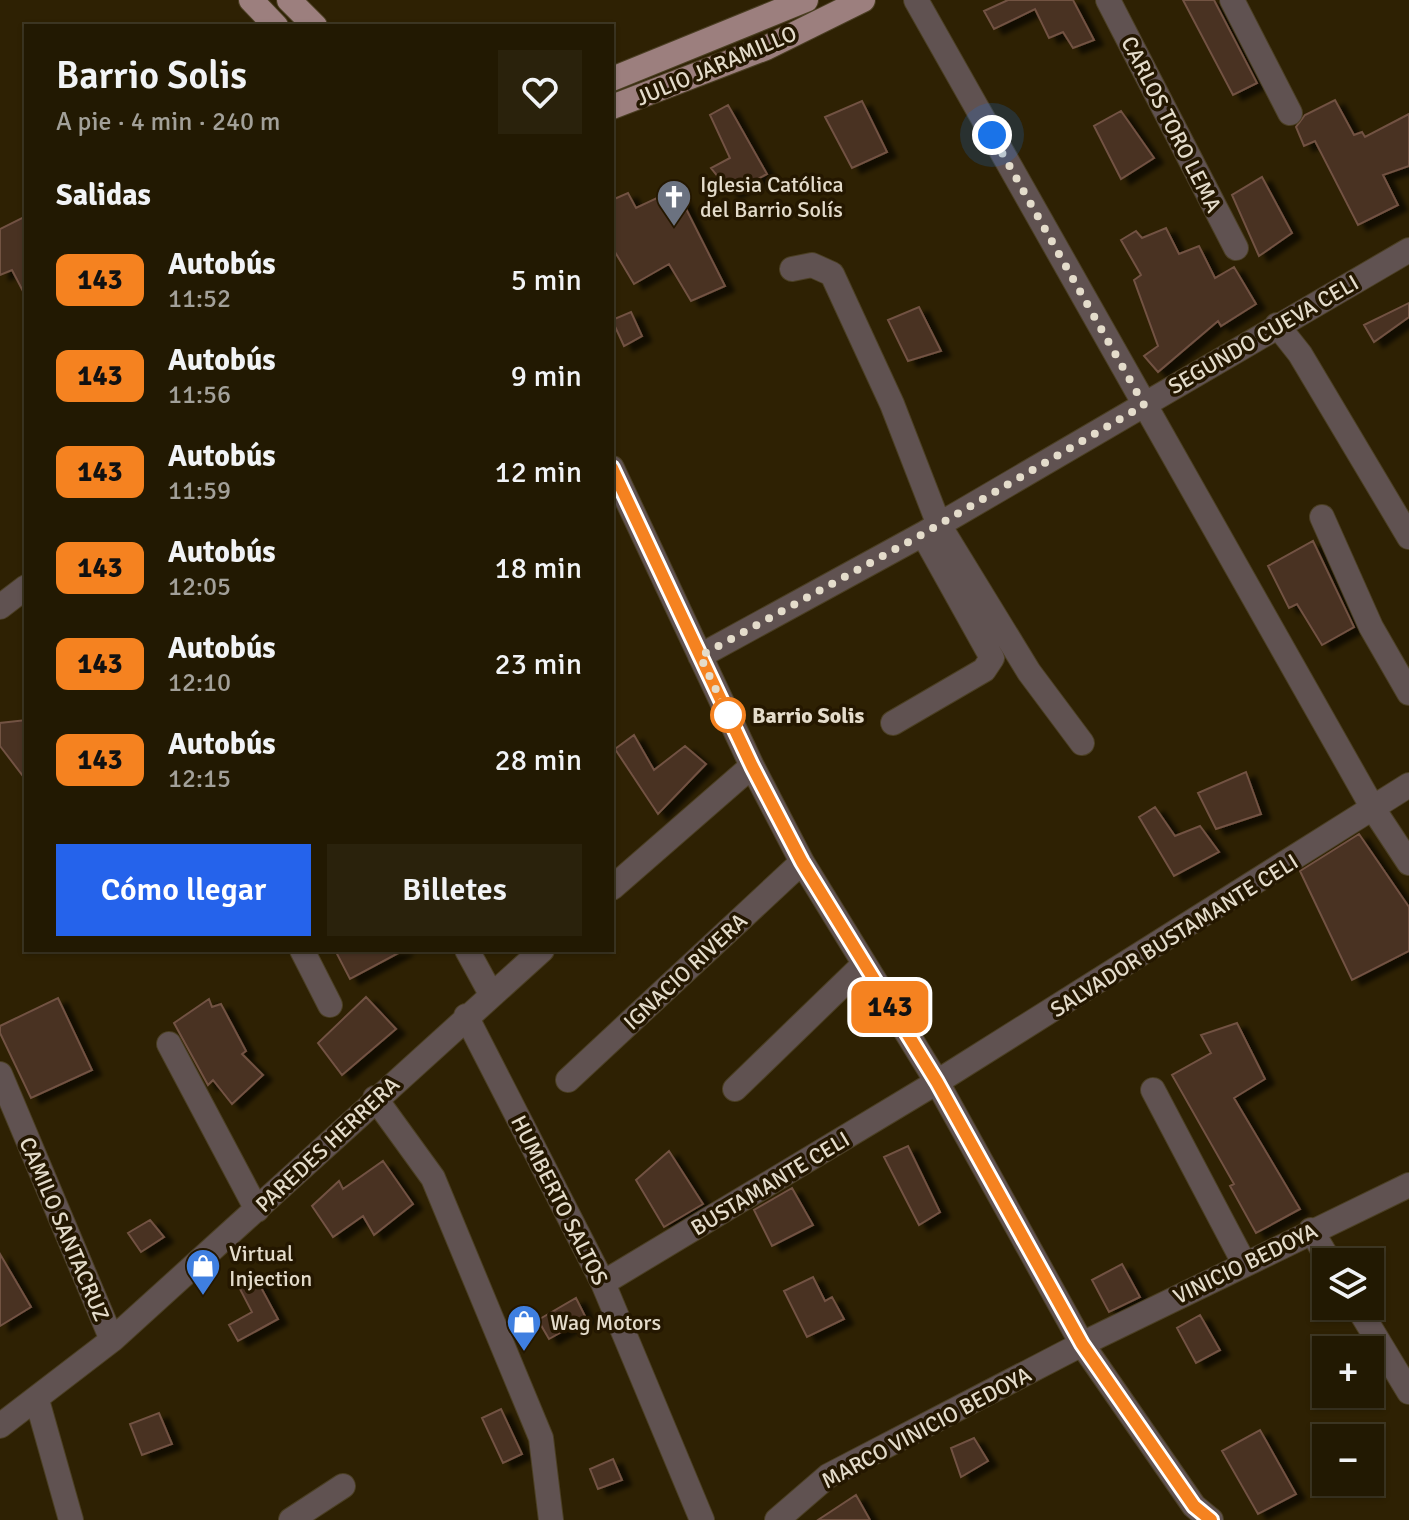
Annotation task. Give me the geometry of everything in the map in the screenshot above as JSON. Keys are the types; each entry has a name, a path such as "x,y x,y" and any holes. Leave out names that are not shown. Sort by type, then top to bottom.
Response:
{"main road":[{"path":"251,0 274,24"},
{"path":"289,0 313,24"},
{"name":"JULIO JARAMILLO","path":"614,106 766,48 863,0"},
{"name":"JULIO JARAMILLO","path":"614,78 793,3"}],"street":[{"path":"916,0 1374,810 1409,863"},
{"name":"CARLOS TORO LEMA","path":"1108,0 1236,248"},
{"path":"1232,0 1290,113"},
{"name":"SEGUNDO CUEVA CELI","path":"700,656 931,529 1409,250"},
{"path":"792,269 812,265 823,267 832,274 892,404 931,529 992,658 984,670 893,723"},
{"path":"1277,325 1300,354 1409,537"},
{"path":"614,472 752,766 802,862 937,1082 1082,1344 1194,1506 1211,1520"},
{"path":"1322,517 1371,627 1409,693"},
{"path":"931,529 1082,743"},
{"path":"0,607 24,589"},
{"path":"614,886 752,766"},
{"name":"SALVADOR BUSTAMANTE CELI","path":"937,1082 1374,810 1409,785"},
{"name":"IGNACIO RIVERA","path":"568,1080 802,862"},
{"path":"303,952 330,1005"},
{"path":"468,952 491,994"},
{"name":"PAREDES HERRERA","path":"0,1426 112,1340 257,1210 375,1098 540,952"},
{"path":"735,1089 864,964"},
{"name":"HUMBERTO SALTOS","path":"466,1016 603,1283 702,1520"},
{"path":"169,1044 257,1210"},
{"name":"CAMILO SANTACRUZ","path":"0,1074 112,1340"},
{"name":"BUSTAMANTE CELI","path":"603,1283 937,1082"},
{"path":"1153,1090 1244,1263"},
{"path":"375,1098 433,1178 541,1438 551,1520"},
{"name":"VINICIO BEDOYA","path":"1082,1344 1409,1185"},
{"path":"1311,1230 1322,1248"},
{"path":"1365,1320 1409,1392"},
{"name":"MARCO VINICIO BEDOYA","path":"777,1520 828,1476 1082,1344"},
{"path":"37,1400 71,1520"},
{"path":"291,1520 343,1486"}],"building":[{"path":"1008,0 1073,0 1094,40 1073,48 1063,32 1049,38 1035,9 994,29 984,11"},
{"path":"1183,0 1214,0 1257,83 1233,95"},
{"path":"1335,100 1354,135 1362,132 1365,137 1409,114 1409,166 1383,175 1398,205 1358,225 1315,141 1304,146 1296,127 1305,115"},
{"path":"862,101 887,152 852,168 825,117"},
{"path":"728,105 767,174 731,193 711,168 730,158 710,115"},
{"path":"1121,111 1154,158 1121,179 1094,126"},
{"path":"1262,177 1292,233 1259,256 1232,195"},
{"path":"676,189 725,286 691,301 669,264 634,284 614,250 614,199 628,193 636,208"},
{"path":"24,217 24,293 12,270 0,275 0,229"},
{"path":"1166,228 1179,254 1199,246 1215,278 1234,267 1256,304 1221,326 1218,321 1158,372 1144,356 1158,346 1134,280 1141,275 1121,240 1136,231 1142,238"},
{"path":"1409,303 1409,317 1374,342 1364,325"},
{"path":"919,307 941,351 908,361 888,320"},
{"path":"631,312 642,336 624,346 614,319"},
{"path":"1313,541 1354,627 1322,645 1297,604 1289,608 1268,566"},
{"path":"24,720 24,777 0,746 0,723"},
{"path":"634,735 654,770 685,746 706,764 658,814 615,749"},
{"path":"1246,772 1261,814 1216,829 1198,793"},
{"path":"1155,807 1175,836 1200,826 1219,852 1174,876 1139,817"},
{"path":"1359,834 1409,907 1409,951 1352,980 1300,871"},
{"path":"336,952 400,952 350,979"},
{"path":"366,997 396,1029 342,1075 318,1043"},
{"path":"58,998 92,1070 31,1098 0,1033 0,1026"},
{"path":"209,999 212,1007 221,1004 246,1051 242,1054 263,1075 232,1104 213,1080 208,1085 174,1023"},
{"path":"1237,1023 1265,1079 1234,1098 1300,1209 1256,1233 1230,1186 1234,1184 1172,1075 1211,1053 1201,1035"},
{"path":"908,1146 940,1212 919,1225 884,1157"},
{"path":"669,1151 703,1204 664,1227 636,1180"},
{"path":"383,1161 413,1204 374,1235 363,1216 333,1237 312,1206 339,1181 343,1189"},
{"path":"792,1188 813,1225 772,1246 754,1210"},
{"path":"150,1220 164,1237 141,1252 128,1233"},
{"path":"0,1254 31,1307 0,1326"},
{"path":"1122,1264 1140,1297 1109,1312 1092,1280"},
{"path":"813,1277 825,1301 832,1297 844,1319 807,1337 784,1291"},
{"path":"257,1280 278,1319 238,1341 229,1325 252,1312 240,1289"},
{"path":"576,1298 586,1318 549,1339 538,1320"},
{"path":"1200,1315 1220,1350 1196,1363 1177,1328"},
{"path":"501,1409 522,1454 503,1463 482,1418"},
{"path":"159,1413 172,1444 142,1455 130,1424"},
{"path":"1260,1430 1296,1494 1258,1514 1222,1451"},
{"path":"974,1438 988,1461 961,1477 951,1448"},
{"path":"613,1459 622,1480 598,1489 590,1469"},
{"path":"856,1495 870,1520 818,1520"}],"bus line":[{"name":"143","path":"614,472 752,766 802,862 937,1082 1082,1344 1194,1506 1211,1520"}],"place":[{"name":"Iglesia Católica del Barrio Solís","path":"674,228"},
{"name":"Barrio Solis","path":"728,715"},
{"name":"Virtual Injection","path":"203,1297"},
{"name":"Wag Motors","path":"524,1353"}],"route":[{"path":"728,715 700,656 923,534 1144,405 992,135"}]}
